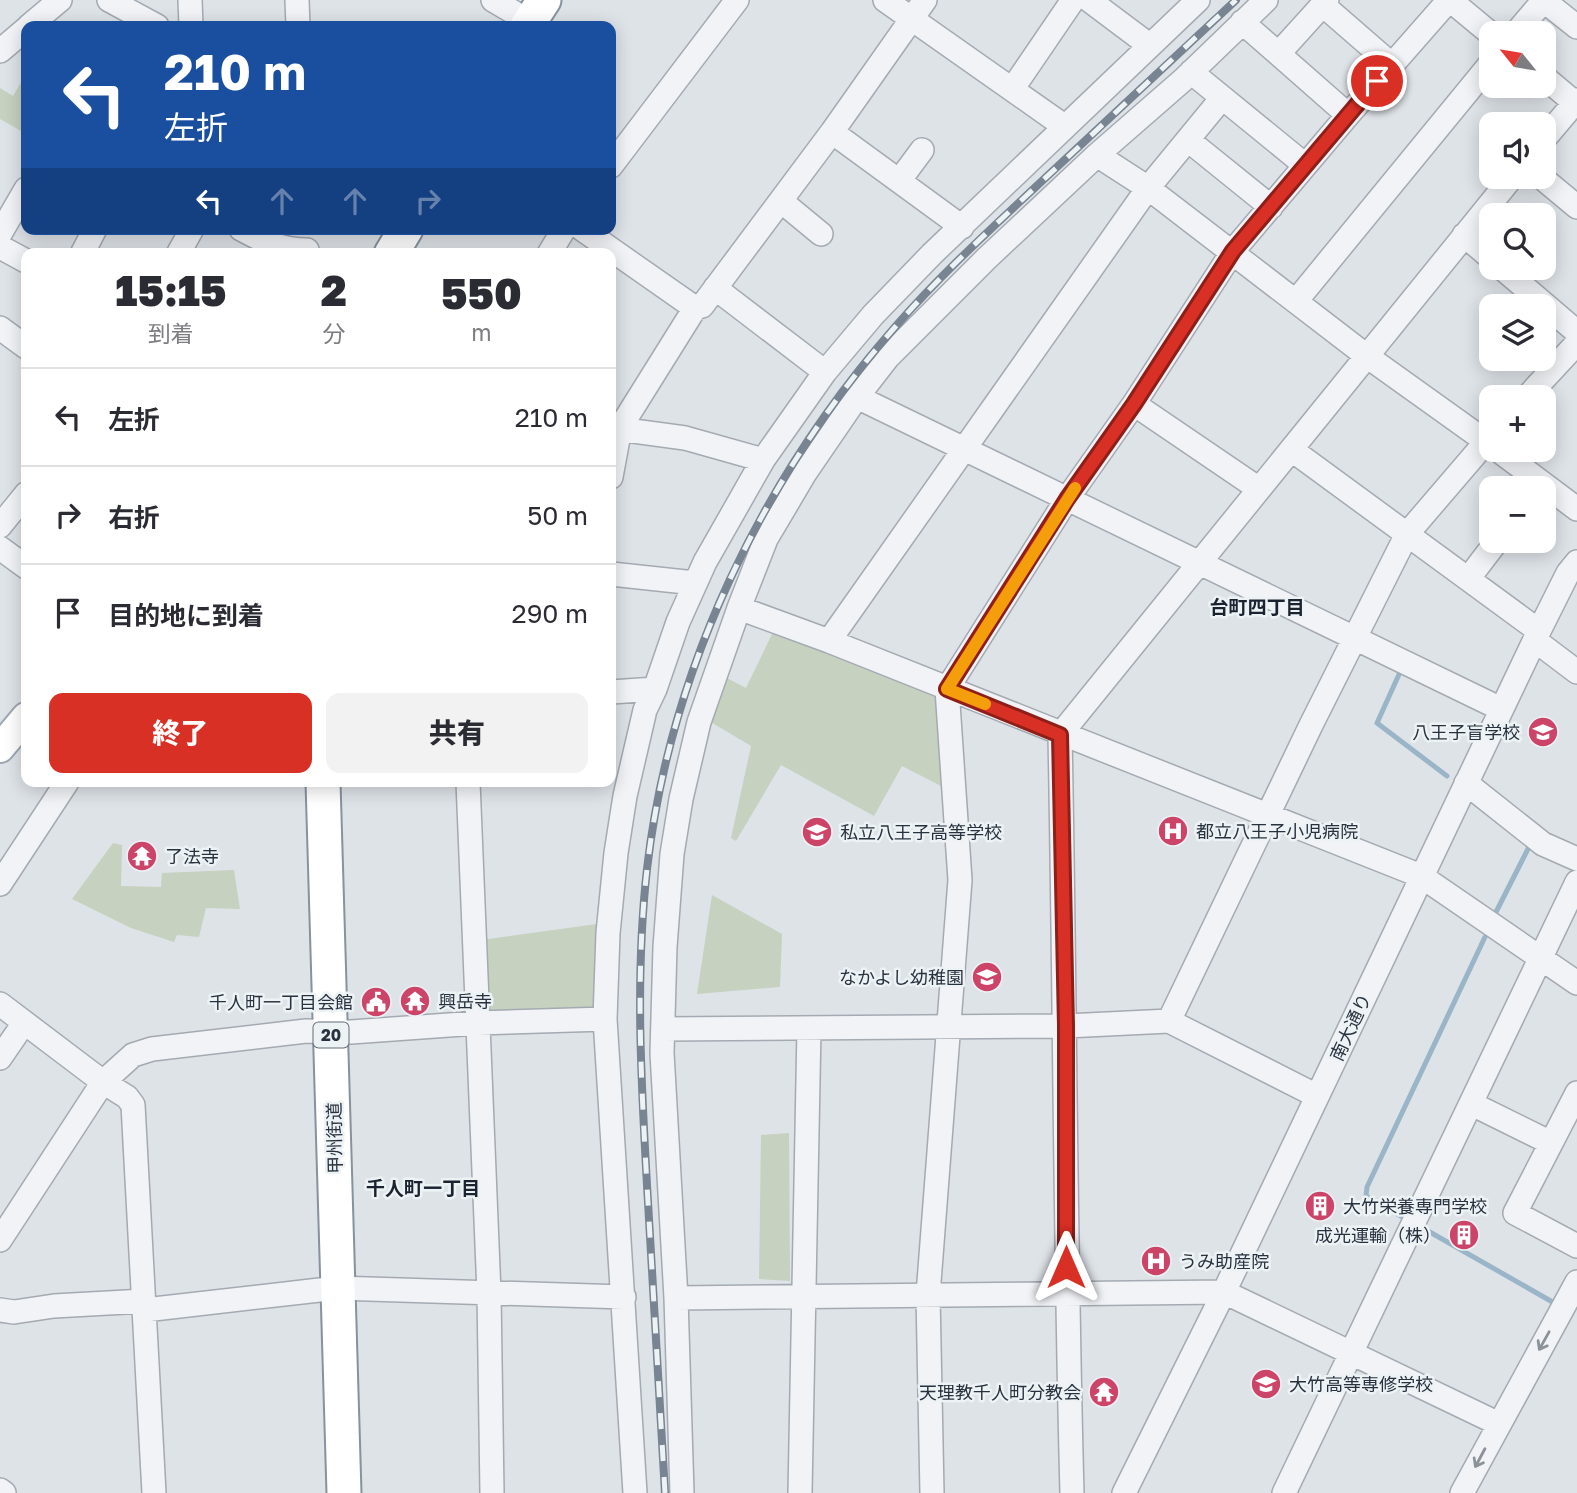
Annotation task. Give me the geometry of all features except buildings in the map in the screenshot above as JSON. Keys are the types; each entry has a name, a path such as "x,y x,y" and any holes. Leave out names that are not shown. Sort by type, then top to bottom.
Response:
{"highway":[{"name":"甲州街道","path":"323,787 344,1493"}],"main road":[{"path":"0,748 21,723"}],"street":[{"path":"35,21 60,0"},
{"path":"109,0 126,19"},
{"path":"190,0 191,21"},
{"path":"297,0 298,21"},
{"path":"493,0 534,16"},
{"path":"616,159 737,0"},
{"path":"885,0 918,9 1013,88 1064,126"},
{"path":"1013,88 1073,0"},
{"path":"1089,0 1149,45"},
{"path":"635,1493 606,1019 608,933 623,807 645,710 678,622 727,521 763,460 825,372 873,315 1064,126 1198,0"},
{"path":"682,1493 676,1298 662,1053 665,947 672,854 681,799 699,722 739,608 766,539 805,473 856,397 888,357 1097,155 1191,72 1266,0"},
{"path":"932,1493 928,1295 960,880 947,689 1067,499 1134,404 1233,251 1449,0 1479,24"},
{"path":"1526,21 1544,0 1577,27"},
{"path":"1279,53 1324,2 1392,65"},
{"path":"763,460 685,438 616,428 695,308 702,306 781,201 918,9"},
{"path":"1242,22 1348,115"},
{"path":"0,51 21,33"},
{"path":"1191,72 1305,165"},
{"path":"1296,301 1479,79"},
{"path":"1556,86 1576,101 1556,125"},
{"path":"829,641 1148,188 1222,98"},
{"path":"832,132 962,227"},
{"path":"1188,140 1271,207"},
{"path":"899,181 922,150"},
{"path":"1097,155 1148,188 1368,357 1479,434"},
{"path":"1072,1493 1066,1294 1066,1026 1060,735 1502,189"},
{"path":"1555,189 1577,207"},
{"path":"0,234 21,198"},
{"path":"781,201 821,234"},
{"path":"591,235 609,248"},
{"path":"1464,235 1479,248"},
{"path":"0,247 21,258"},
{"path":"616,253 695,308"},
{"path":"1517,280 1577,332"},
{"path":"715,288 825,372"},
{"path":"0,328 21,343"},
{"path":"1538,385 1577,343"},
{"path":"856,397 1502,709"},
{"path":"1134,404 1259,489"},
{"path":"1292,450 1468,579 1577,672"},
{"path":"1169,1021 1267,815 1407,534 1479,457"},
{"path":"1513,462 1529,476"},
{"path":"1556,496 1577,509"},
{"path":"0,526 21,501"},
{"path":"0,548 21,563"},
{"path":"1468,579 1488,553"},
{"name":"南大通り","path":"1124,1493 1224,1292 1537,636 1568,573 1577,562"},
{"path":"616,575 695,583"},
{"path":"739,608 829,641 1060,735 1421,876 1577,983"},
{"path":"616,692 655,689"},
{"path":"1466,783 1543,844 1577,859"},
{"path":"0,884 64,787"},
{"path":"468,787 489,1293 492,1493"},
{"path":"1284,1493 1577,882"},
{"path":"0,1004 103,1083 127,1097 133,1105 154,1493"},
{"path":"0,1240 103,1083 133,1055 152,1049 306,1031 606,1019"},
{"path":"663,1028 1066,1026 1169,1021 1317,1096"},
{"path":"0,1058 24,1023"},
{"path":"800,1493 809,1028"},
{"path":"1575,1100 1516,1213 1577,1246"},
{"path":"1472,1104 1551,1143"},
{"path":"1462,1493 1577,1282"},
{"path":"0,1310 14,1312 54,1306 144,1305 337,1288 624,1297"},
{"path":"676,1298 1224,1292 1499,1423"}],"green space":[{"path":"21,83 21,131 0,119 0,88 13,96"},
{"path":"774,630 937,695 945,788 902,766 874,816 781,765 736,841 731,838 751,746 709,721 723,676 746,688"},
{"path":"113,843 122,845 121,886 161,887 162,873 234,870 240,909 206,908 199,937 177,935 174,942 131,928 72,899"},
{"path":"712,895 782,934 780,987 697,994"},
{"path":"604,923 601,1008 477,1023 474,941"},
{"path":"789,1133 790,1281 759,1279 761,1135"}],"waterway":[{"path":"1401,670 1377,723 1447,776"},
{"path":"1494,916 1530,845"},
{"path":"1406,1219 1366,1196 1367,1187 1485,937"},
{"path":"1421,1227 1556,1304"}],"railway":[{"path":"665,1493 643,1106 641,948 647,869 659,794 677,721 701,649 730,579 765,511 804,446 848,384 896,326 967,252 1236,0"}],"slow traffic":[{"path":"985,704 947,689 1075,488"}],"place":[{"name":"八王子盲学校","path":"1543,732"},
{"name":"都立八王子小児病院","path":"1173,831"},
{"name":"私立八王子高等学校","path":"817,832"},
{"name":"了法寺","path":"142,856"},
{"name":"なかよし幼稚園","path":"987,977"},
{"name":"興岳寺","path":"415,1001"},
{"name":"千人町一丁目会館","path":"376,1002"},
{"name":"大竹栄養専門学校","path":"1320,1206"},
{"name":"成光運輸（株）","path":"1464,1235"},
{"name":"うみ助産院","path":"1156,1261"},
{"name":"大竹高等専修学校","path":"1266,1384"},
{"name":"天理教千人町分教会","path":"1104,1392"}],"district":[{"name":"台町四丁目","path":"1257,606"},
{"name":"千人町一丁目","path":"423,1187"}],"route":[{"path":"1066,1267 1066,1026 1060,735 947,689 1067,499 1134,404 1233,251 1377,81"}]}
